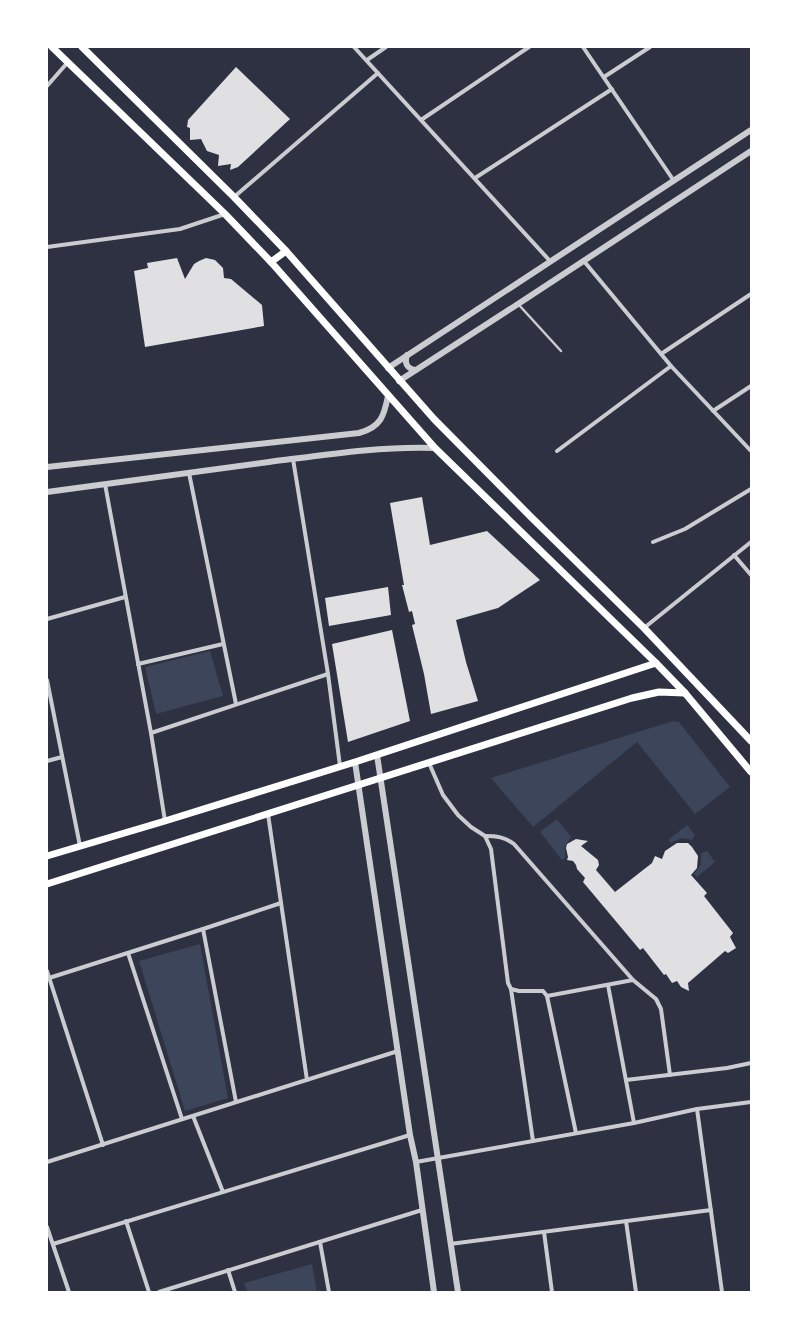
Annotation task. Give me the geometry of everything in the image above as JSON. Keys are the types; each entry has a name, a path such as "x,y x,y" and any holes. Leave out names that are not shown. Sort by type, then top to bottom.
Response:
{"main road":[{"path":"52,47 225,214 271,262 435,448 656,663 685,693 751,772"},
{"path":"82,47 234,197 286,252 434,419 644,628 750,737"},
{"path":"271,262 286,252"},
{"path":"47,856 355,762 656,663"},
{"path":"47,884 632,698 659,692 685,693"}],"street":[{"path":"354,47 550,261"},
{"path":"367,60 386,47"},
{"path":"421,120 530,47"},
{"path":"583,47 674,181"},
{"path":"604,77 650,47"},
{"path":"47,86 68,62"},
{"path":"234,197 378,73"},
{"path":"475,178 612,89"},
{"path":"388,368 751,130"},
{"path":"399,380 751,151"},
{"path":"47,247 180,229 225,214"},
{"path":"583,260 671,366 751,451"},
{"path":"661,354 751,294"},
{"path":"406,355 406,366 416,370"},
{"path":"557,451 671,366"},
{"path":"713,411 751,386"},
{"path":"47,467 359,433 375,426 381,419 385,412 388,396"},
{"path":"47,492 293,459 407,447 435,448"},
{"path":"293,459 328,674 340,766"},
{"path":"188,473 236,704"},
{"path":"105,484 151,733 165,821"},
{"path":"653,542 685,529 751,489"},
{"path":"644,628 751,542"},
{"path":"734,555 751,575"},
{"path":"47,619 125,597"},
{"path":"138,664 223,644"},
{"path":"151,733 328,674"},
{"path":"47,680 80,846"},
{"path":"377,755 458,1292"},
{"path":"47,761 62,757"},
{"path":"355,762 410,1135 416,1162 434,1292"},
{"path":"429,763 443,794 458,815 471,827 485,836 491,849 508,983 533,1141"},
{"path":"268,814 307,1080"},
{"path":"485,836 495,836 508,840 514,844 634,980 656,999 661,1009 670,1075"},
{"path":"49,978 281,903"},
{"path":"203,929 236,1102"},
{"path":"128,953 182,1119"},
{"path":"47,971 103,1145"},
{"path":"548,996 634,980"},
{"path":"608,985 634,1123"},
{"path":"510,989 519,991 543,991 548,996 576,1133"},
{"path":"47,1162 398,1051"},
{"path":"626,1080 751,1064"},
{"path":"416,1162 634,1123 697,1110 751,1102"},
{"path":"697,1110 722,1292"},
{"path":"193,1116 223,1192"},
{"path":"53,1244 410,1135"},
{"path":"159,1292 422,1210"},
{"path":"450,1244 711,1210"},
{"path":"126,1221 149,1292"},
{"path":"626,1221 636,1292"},
{"path":"47,1227 69,1292"},
{"path":"544,1232 552,1292"},
{"path":"320,1242 329,1292"},
{"path":"228,1270 235,1292"}],"lane":[{"path":"518,304 561,351"}],"shaded area":[{"path":"210,651 223,696 156,714 145,667"},
{"path":"673,721 679,722 730,787 695,814 637,742 533,827 491,778"},
{"path":"557,819 571,837 565,846 565,858 562,860 540,832"},
{"path":"687,825 695,835 692,840 682,838 671,843 668,840"},
{"path":"707,851 715,862 697,877 694,874 701,864 701,853"},
{"path":"200,944 228,1098 185,1111 139,961"},
{"path":"312,1264 317,1292 247,1292 244,1283"}],"building":[{"path":"236,67 290,119 238,167 230,170 231,164 218,166 219,155 207,151 201,139 190,140 190,128 187,127 188,120"},
{"path":"177,258 185,279 194,264 206,258 215,260 223,268 224,278 231,279 262,305 264,326 145,347 134,271 148,268 147,263"},
{"path":"422,497 430,545 487,531 540,580 498,608 456,620 466,662 478,701 431,714 424,674 412,625 415,624 412,611 409,612 402,585 404,585 390,503"},
{"path":"388,587 391,615 329,626 325,598"},
{"path":"392,630 410,721 348,742 332,644"},
{"path":"576,839 588,841 581,846 598,860 599,865 596,870 615,892 652,863 655,856 662,859 665,851 677,843 688,843 698,856 697,868 691,875 707,893 704,896 733,933 730,937 736,948 728,953 725,951 688,983 689,991 681,987 677,981 672,983 643,948 640,950 583,882 585,878 577,869 573,861 567,860 567,844"}]}
